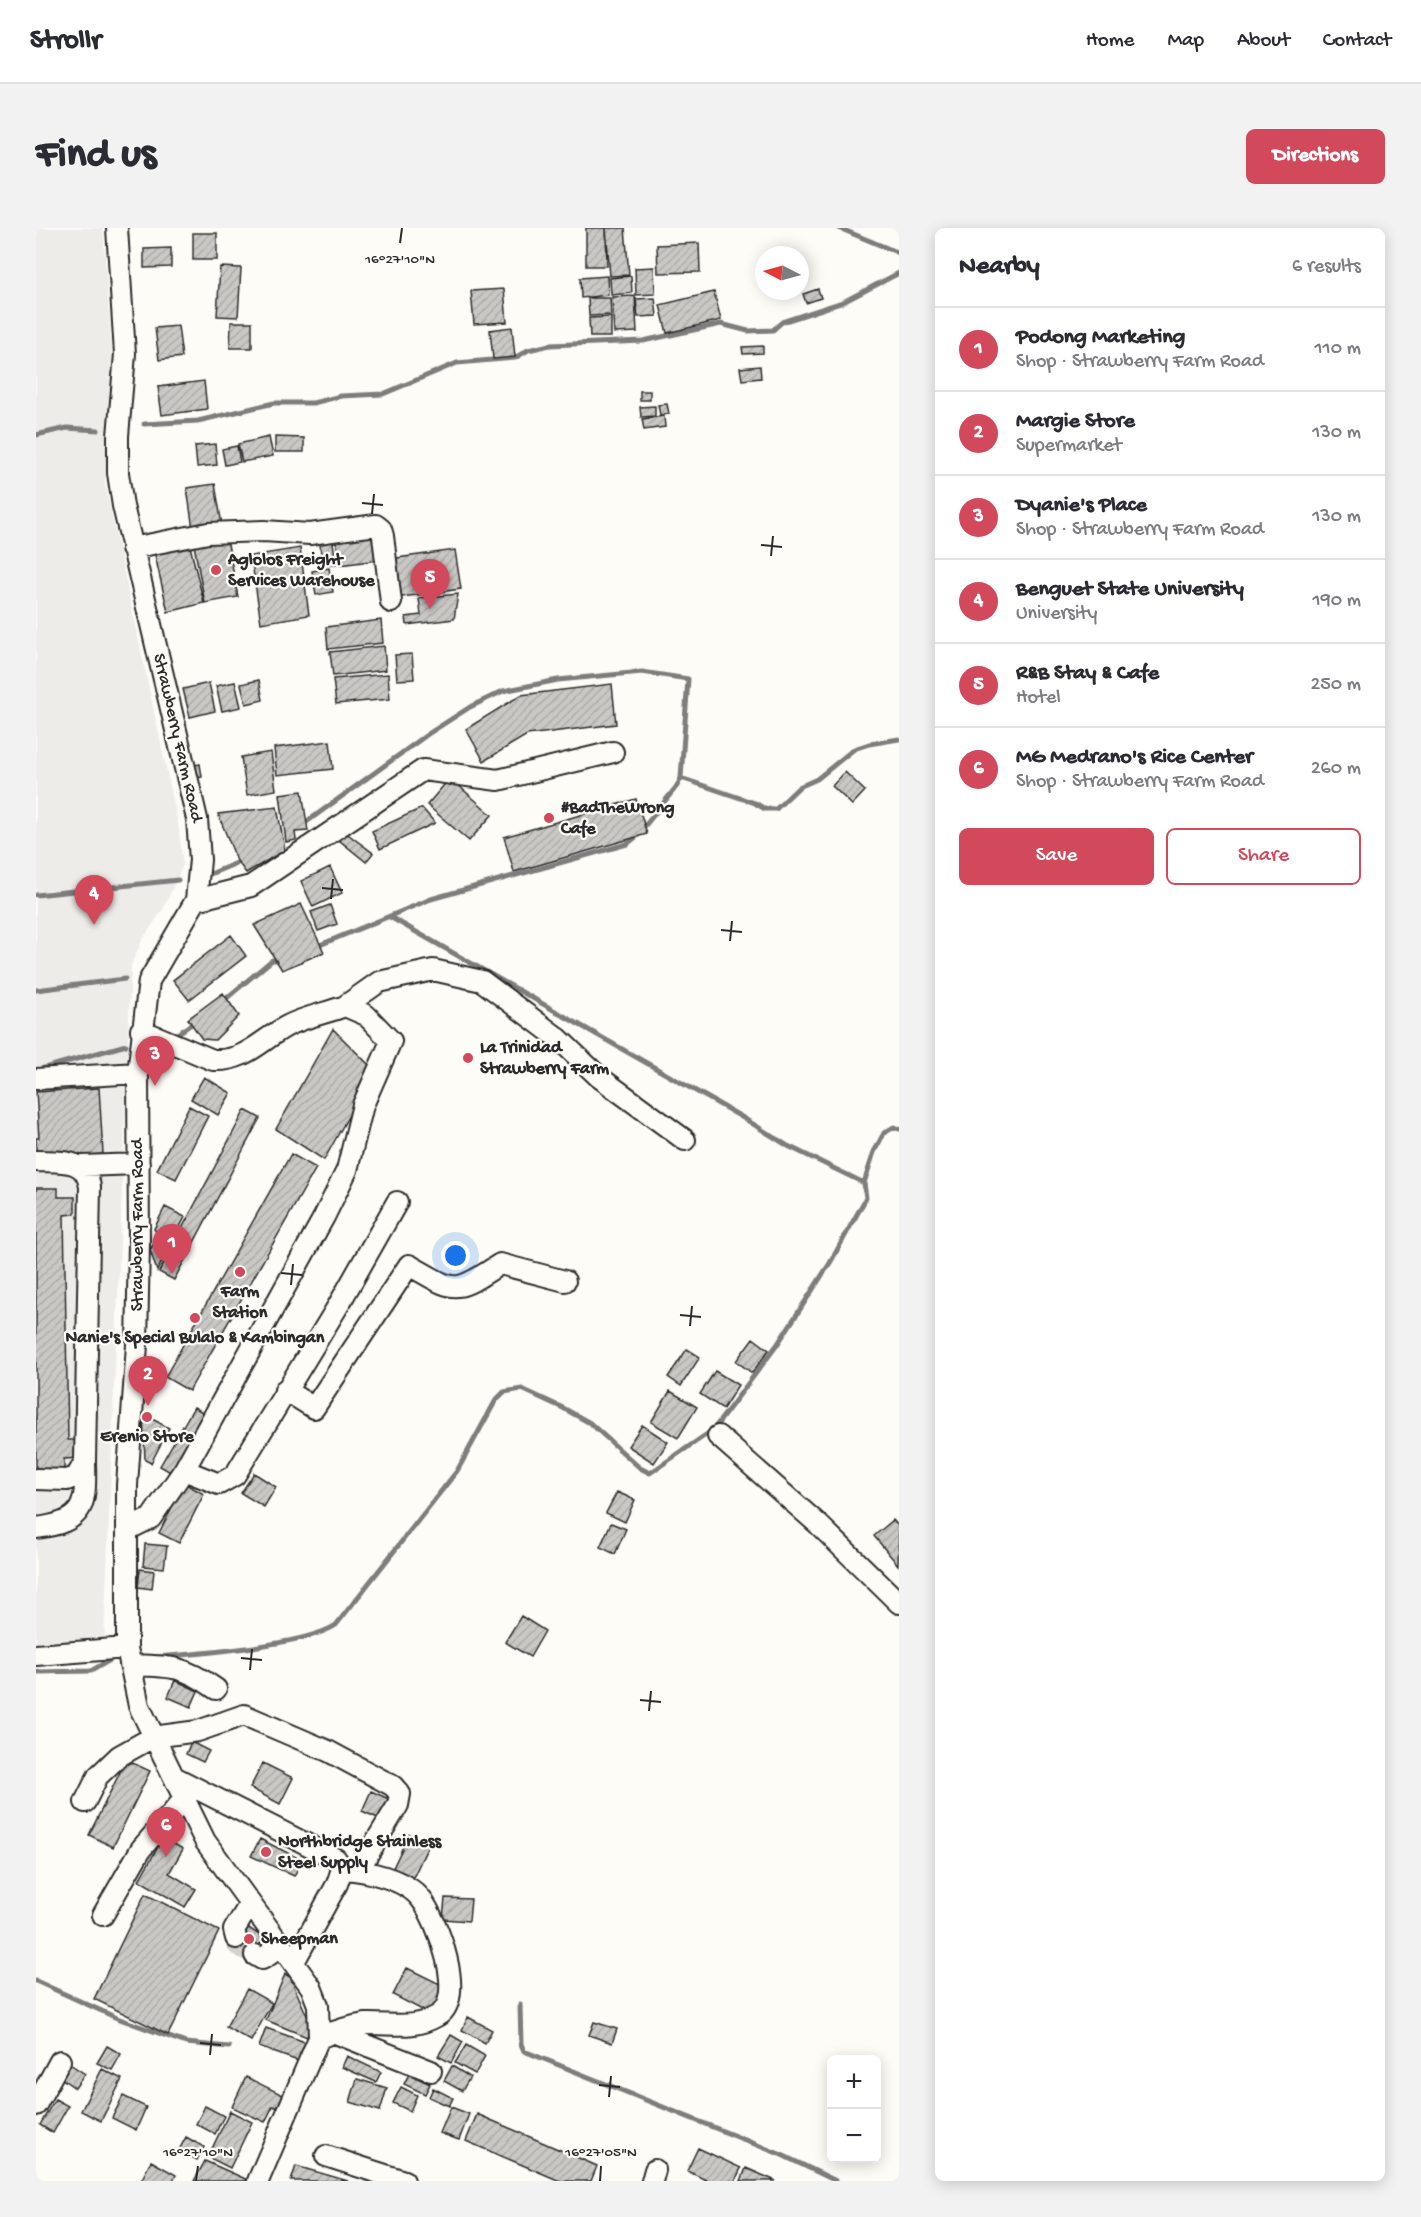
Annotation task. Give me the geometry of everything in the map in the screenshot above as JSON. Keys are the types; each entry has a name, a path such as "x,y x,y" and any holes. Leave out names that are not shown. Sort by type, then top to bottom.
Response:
{"street":[{"name":"Strawberry Farm Road","path":"117,228 125,354 119,414 118,473 132,548 197,819 200,860 196,900 149,981 141,1030 138,1072 137,1345 126,1530 128,1656 139,1706 205,1840 311,1987 326,2035 258,2181"},
{"path":"132,548 208,533 264,531 310,534 376,525 381,529 383,536 391,602"},
{"path":"196,900 252,886 423,770 498,780 613,752"},
{"path":"141,1030 213,1060 237,1059 288,1025 345,1006 379,982 433,970 482,981 558,1038 599,1077 686,1140"},
{"path":"126,1530 151,1518 184,1470 324,1217 347,1170 363,1105 391,1041 366,1015 345,1006"},
{"path":"36,1079 138,1072"},
{"path":"36,1161 69,1162 82,1166 139,1164"},
{"path":"36,1528 54,1525 75,1515 86,1498 90,1187 89,1176 82,1166"},
{"path":"184,1470 219,1484 235,1475 338,1306 397,1202"},
{"path":"285,1390 314,1408 409,1265 450,1288 467,1285 500,1264 565,1281"},
{"path":"718,1436 818,1524 899,1603"},
{"path":"36,1479 67,1480 77,1476 85,1461"},
{"path":"36,1655 128,1656 194,1672 216,1689"},
{"path":"85,1802 98,1776 119,1756 153,1737 198,1731 244,1714 328,1751 393,1786 400,1794 398,1805 337,1884 294,1962"},
{"path":"174,1777 336,1859 350,1869 371,1872 409,1889 421,1898 441,1936 450,1976 449,2000 440,2015 413,2026 368,2024 343,2027 326,2035"},
{"path":"103,1915 141,1849 185,1798"},
{"path":"236,1938 234,1930 250,1904"},
{"path":"255,1955 262,1959 269,1955 278,1940"},
{"path":"326,2035 431,2071"},
{"path":"36,2105 60,2061"},
{"path":"326,2156 404,2181"}],"shaded area":[{"path":"36,228 103,228 113,372 105,484 178,823 183,865 163,909 142,940 131,965 104,1643 36,1646"}],"building":[{"path":"586,228 606,228 607,266 586,266"},
{"path":"606,228 625,228 629,275 610,276"},
{"path":"193,233 217,233 217,260 193,260"},
{"path":"699,243 700,272 658,273 657,245"},
{"path":"171,248 171,267 144,268 144,249"},
{"path":"220,267 241,268 238,317 217,316"},
{"path":"654,267 655,294 636,295 635,268"},
{"path":"607,276 608,295 581,298 580,278"},
{"path":"631,276 632,293 611,295 610,278"},
{"path":"504,289 507,322 474,324 471,291"},
{"path":"818,289 821,298 806,303 805,300 809,300 809,292"},
{"path":"714,292 721,320 667,333 660,305"},
{"path":"635,296 637,332 614,333 612,297"},
{"path":"588,298 610,298 611,315 589,316"},
{"path":"655,298 657,316 638,317 636,299"},
{"path":"611,317 611,337 590,337 589,318"},
{"path":"231,322 252,322 252,348 230,348"},
{"path":"178,326 182,357 159,360 155,328"},
{"path":"512,327 515,357 493,359 490,330"},
{"path":"763,346 763,353 743,354 742,347"},
{"path":"760,366 761,378 742,380 740,368"},
{"path":"204,381 207,409 162,415 158,387"},
{"path":"640,391 650,391 650,400 640,400"},
{"path":"667,404 669,414 660,415 658,405"},
{"path":"655,406 655,416 641,417 640,407"},
{"path":"664,416 665,427 644,430 642,419"},
{"path":"269,437 273,456 242,462 238,444"},
{"path":"275,437 304,438 304,452 275,452"},
{"path":"215,444 217,465 197,467 195,446"},
{"path":"237,446 240,462 225,465 222,449"},
{"path":"215,484 222,525 193,529 187,488"},
{"path":"375,535 378,560 340,565 336,541"},
{"name":"Aglolos Freight Services Warehouse","path":"227,539 238,597 205,603 194,545"},
{"path":"189,542 204,603 168,612 154,551"},
{"path":"333,542 336,564 322,566 320,544"},
{"path":"300,548 309,615 261,623 251,556"},
{"path":"455,550 461,589 395,598 390,559"},
{"path":"329,568 333,592 316,595 312,571"},
{"path":"458,594 454,619 407,625 406,617 421,615 419,598"},
{"path":"381,620 383,643 328,649 326,627"},
{"path":"384,646 386,670 333,676 330,652"},
{"path":"412,654 414,679 397,680 395,655"},
{"path":"388,674 390,699 336,704 333,679"},
{"path":"259,680 263,700 246,704 241,684"},
{"path":"235,682 241,707 222,711 216,686"},
{"path":"209,683 215,711 190,717 183,689"},
{"path":"612,684 616,724 527,735 484,761 466,729 521,695"},
{"path":"330,741 333,769 277,775 274,748"},
{"path":"271,752 276,790 247,795 241,757"},
{"path":"200,764 202,777 193,779 191,766"},
{"path":"845,772 865,791 852,805 832,786"},
{"path":"450,778 492,815 469,841 427,805"},
{"path":"302,791 308,831 295,832 296,840 286,842 280,794"},
{"path":"636,799 647,834 514,872 504,837"},
{"path":"277,807 285,850 246,873 237,861 218,814"},
{"path":"422,808 435,823 380,849 372,831"},
{"path":"345,832 373,853 366,862 339,840"},
{"path":"330,867 342,893 313,907 301,881"},
{"path":"301,904 324,952 282,970 254,925"},
{"path":"330,905 337,924 318,931 311,912"},
{"path":"231,935 246,956 189,1000 173,980"},
{"path":"223,993 239,1016 215,1040 202,1039 188,1019"},
{"path":"333,1029 374,1070 324,1160 276,1129"},
{"path":"204,1077 231,1093 218,1115 191,1099"},
{"path":"99,1088 103,1154 36,1159 36,1138 39,1138 36,1092"},
{"path":"189,1106 208,1116 176,1179 157,1170"},
{"path":"245,1110 260,1118 174,1280 159,1272"},
{"name":"Farm Station","path":"291,1154 316,1168 189,1391 165,1377"},
{"path":"36,1188 58,1188 58,1197 75,1197 75,1214 64,1215 68,1440 79,1440 79,1458 64,1459 64,1475 36,1476"},
{"path":"165,1207 185,1217 157,1271 150,1250 159,1235 154,1229"},
{"path":"753,1338 769,1350 752,1373 736,1361"},
{"path":"687,1349 700,1357 681,1386 668,1377"},
{"path":"715,1371 738,1385 723,1409 700,1394"},
{"path":"670,1391 697,1407 678,1438 651,1422"},
{"path":"194,1407 207,1415 172,1473 160,1466"},
{"path":"143,1414 169,1428 151,1463 145,1460"},
{"path":"642,1425 668,1442 654,1463 628,1446"},
{"path":"254,1473 276,1487 264,1507 241,1493"},
{"path":"184,1483 204,1494 179,1543 159,1533"},
{"path":"617,1492 635,1500 625,1522 606,1513"},
{"path":"893,1520 899,1527 898,1565 874,1536"},
{"path":"611,1523 626,1529 615,1554 600,1547"},
{"path":"145,1544 167,1546 164,1568 143,1566"},
{"path":"140,1569 154,1571 152,1589 138,1587"},
{"path":"521,1616 545,1631 530,1657 505,1642"},
{"path":"175,1680 198,1691 191,1707 168,1697"},
{"path":"191,1742 209,1751 203,1762 186,1754"},
{"path":"126,1760 150,1771 113,1847 89,1835"},
{"path":"263,1763 293,1778 280,1804 250,1788"},
{"path":"371,1791 391,1800 382,1820 362,1811"},
{"path":"409,1834 429,1844 411,1882 391,1872"},
{"path":"163,1838 183,1849 169,1873 196,1889 185,1907 139,1880"},
{"path":"260,1839 302,1860 294,1876 251,1856"},
{"path":"145,1894 219,1931 168,2035 94,1999"},
{"path":"445,1898 471,1899 469,1921 443,1919"},
{"path":"244,1925 264,1938 249,1962 229,1949"},
{"path":"407,1968 446,1987 432,2015 393,1995"},
{"path":"285,1974 290,1977 311,2025 307,2037 266,2020"},
{"path":"247,1989 272,2003 251,2041 226,2027"},
{"path":"468,2017 492,2030 485,2043 462,2030"},
{"path":"594,2022 617,2029 612,2043 589,2035"},
{"path":"266,2028 305,2042 298,2061 259,2047"},
{"path":"451,2035 463,2042 451,2063 438,2056"},
{"path":"466,2045 485,2056 475,2074 455,2063"},
{"path":"107,2046 121,2054 112,2070 97,2063"},
{"path":"347,2056 381,2072 376,2082 342,2067"},
{"path":"70,2064 85,2074 75,2088 61,2078"},
{"path":"452,2066 470,2077 462,2091 444,2081"},
{"path":"102,2069 122,2079 101,2121 81,2111"},
{"path":"409,2074 430,2084 425,2094 404,2084"},
{"path":"246,2077 289,2098 283,2110 273,2106 265,2122 232,2107"},
{"path":"357,2079 387,2088 380,2111 350,2102"},
{"path":"401,2087 417,2095 410,2111 393,2103"},
{"path":"433,2088 453,2098 449,2106 429,2097"},
{"path":"123,2096 146,2107 136,2130 112,2118"},
{"path":"55,2099 68,2106 53,2133 40,2125"},
{"path":"205,2106 224,2116 215,2134 196,2124"},
{"path":"451,2107 469,2114 459,2140 440,2133"},
{"path":"230,2111 252,2122 230,2168 208,2157"},
{"path":"477,2114 597,2166 591,2181 560,2181 466,2141"},
{"path":"186,2137 204,2147 197,2160 179,2150"},
{"path":"698,2148 741,2168 735,2181 708,2181 687,2171"},
{"path":"151,2161 176,2175 173,2181 141,2181"},
{"path":"205,2161 250,2181 194,2181"},
{"path":"296,2166 348,2181 291,2181"},
{"path":"746,2168 776,2181 741,2181"}],"waterway":[{"path":"839,228 899,253"},
{"path":"144,424 198,421 274,403 313,403 341,396 383,394 457,363 515,358 528,350 550,345 643,341 721,324 748,331 773,330 782,322 843,302 899,273"},
{"path":"36,435 67,428 98,430"},
{"path":"301,826 428,734 470,707 503,691 558,680 642,672 688,679 681,778 636,837 627,844 431,899 315,947"},
{"path":"681,778 755,803 765,809 776,809 799,787 817,779 854,749 899,739"},
{"path":"203,877 244,860"},
{"path":"36,895 178,880"},
{"path":"390,917 745,1119 788,1146 864,1183"},
{"path":"222,1002 272,960 281,960"},
{"path":"36,990 125,979"},
{"path":"173,1037 197,1020"},
{"path":"41,1069 126,1045"},
{"path":"150,1065 167,1055"},
{"path":"156,1657 277,1643 322,1632 336,1625 457,1471 496,1400 504,1392 522,1389 563,1408 590,1423 640,1468 650,1473 713,1430 777,1345 830,1263 866,1198 864,1183 874,1152 884,1133 894,1127 899,1129"},
{"path":"36,1672 91,1671 110,1660"},
{"path":"36,1981 117,2018 186,2043 229,2047"},
{"path":"520,2004 521,2044 524,2051 782,2155 836,2181"}],"tunnel":[{"path":"236,1938 238,1946 255,1955"}],"place":[{"name":"Aglolos Freight Services Warehouse","path":"216,570"},
{"name":"R&B Stay & Cafe","path":"430,609"},
{"name":"#BadTheWrong Cafe","path":"549,818"},
{"name":"Benguet State University","path":"94,925"},
{"name":"La Trinidad Strawberry Farm","path":"468,1058"},
{"name":"Dyanie's Place","path":"155,1086"},
{"name":"Farm Station","path":"240,1272"},
{"name":"Podong Marketing","path":"172,1274"},
{"name":"Nanie's Special Bulalo & Kambingan","path":"195,1318"},
{"name":"Margie Store","path":"148,1406"},
{"name":"Erenio Store","path":"147,1417"},
{"name":"Northbridge Stainless Steel Supply","path":"266,1852"},
{"name":"MG Medrano's Rice Center","path":"166,1857"},
{"name":"Sheepman","path":"249,1939"}]}
